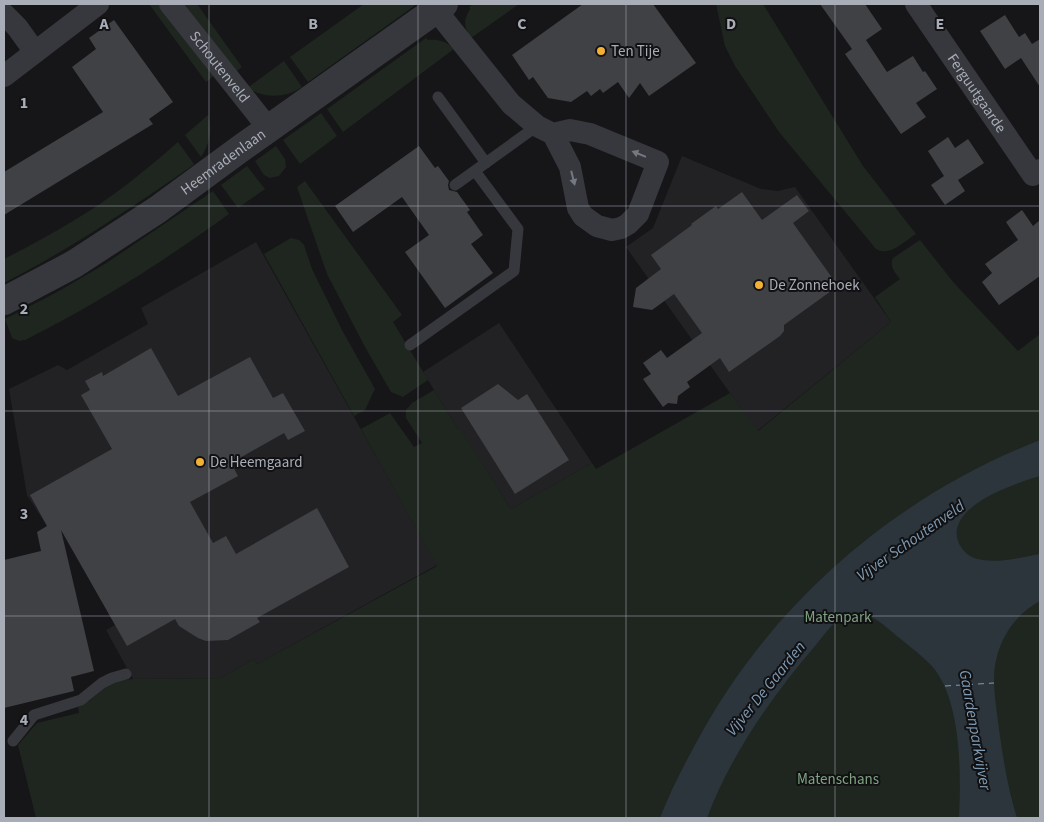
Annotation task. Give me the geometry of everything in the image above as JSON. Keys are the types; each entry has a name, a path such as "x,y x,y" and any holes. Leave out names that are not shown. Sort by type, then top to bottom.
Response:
{"street":[{"path":"4,76 98,4"},
{"name":"Schoutenveld","path":"170,4 269,129"},
{"name":"Ferguutgaarde","path":"916,4 1033,175 1040,170"},
{"name":"Heemradenlaan","path":"4,301 74,264 116,238 440,7 511,104 545,130 570,167 578,208 582,216 597,226 612,230 621,228 634,219 638,214 658,162 590,134 570,130 545,130"},
{"path":"4,14 17,26 35,52"}],"lane":[{"path":"438,97 486,163"},
{"path":"455,185 486,163 545,130"},
{"path":"410,344 514,271 518,229 476,171"},
{"path":"13,741 34,715 81,700 107,680 126,674"}],"shaded area":[{"name":"De Zonnehoek","path":"682,156 761,189 778,191 795,187 891,322 757,431 626,247 653,228"},
{"name":"De Heemgaard","path":"256,242 437,565 257,664 254,659 221,678 133,679 106,630 115,625 58,521 47,526 27,495 9,389 58,365 67,370 148,324 141,308"},
{"path":"499,323 592,463 511,509 423,372"}],"green space":[{"path":"149,4 163,4 215,75 206,82"},
{"path":"184,4 197,4 242,67 234,73"},
{"path":"364,4 417,4 308,82 290,57"},
{"path":"473,4 519,4 471,38 467,31 465,20 470,9 469,7"},
{"path":"716,4 763,4 863,166 916,234 891,250 881,251 876,249 779,132 735,66 725,46"},
{"path":"426,38 428,40 442,41 454,49 343,132 327,109"},
{"path":"284,61 302,87 288,94 274,96 261,94 247,88"},
{"path":"321,113 337,136 300,164 283,140"},
{"path":"208,115 209,137 201,157 185,135"},
{"path":"178,142 194,164 192,166 123,213 4,283 4,259 57,231 91,210 150,166"},
{"path":"276,146 285,159 286,167 279,176 270,178 264,175 255,161"},
{"path":"247,166 265,189 238,208 221,185"},
{"path":"305,181 402,315 393,322 428,380 403,397 391,392 327,274 297,187"},
{"path":"213,191 229,214 155,265 78,312 25,340 19,341 12,338 5,319 105,264"},
{"path":"291,238 299,240 304,245 312,269 342,330 375,389 365,410 354,416 264,254"},
{"name":"Matenpark","path":"920,240 954,283 1018,351 1040,334 1040,818 36,818 18,745 37,723 79,713 78,707 89,701 105,687 117,681 133,679 221,678 254,659 257,664 437,566 361,429 390,413 414,447 422,443 406,418 406,410 412,403 434,390 511,509 592,463 596,469 730,393 758,431 891,322 875,297 900,279 892,267 893,258"}],"water":[{"path":"1040,440 1040,476 1000,490 985,498 962,517 957,528 960,545 968,554 975,558 997,561 1040,554 1040,601 1021,615 1006,634 997,656 995,667 994,692 1004,763 1017,818 959,818 960,780 957,738 949,697 941,680 931,665 886,627 865,614 853,613 842,617 834,624 768,706 728,772 707,818 660,818 686,761 726,692 761,645 799,601 841,561 886,524 935,492 986,464"}],"building":[{"name":"Ten Tije","path":"583,4 653,4 696,63 649,96 640,83 629,98 618,82 603,93 600,89 591,96 587,91 571,102 548,98 533,77 529,80 512,55"},
{"path":"820,4 865,4 882,29 866,40 887,72 913,56 937,89 916,103 926,117 901,134 845,54 852,49"},
{"path":"1005,15 1019,37 1025,33 1032,44 1040,39 1040,87 1021,58 1005,69 980,31"},
{"path":"114,20 173,102 149,119 153,124 4,215 4,172 103,112 72,67 96,49 89,38"},
{"path":"948,137 955,148 968,139 984,163 958,180 965,191 945,205 931,185 944,176 928,151"},
{"path":"419,146 435,168 438,166 449,181 449,190 457,192 470,210 467,212 483,235 471,244 493,273 445,308 405,252 429,235 402,197 353,232 335,206"},
{"path":"742,192 762,220 797,195 809,211 793,223 838,286 784,325 784,331 780,336 729,372 720,358 687,382 690,387 678,396 677,404 668,403 663,407 643,379 651,374 643,363 661,350 667,358 702,333 674,294 652,310 633,307 636,288 661,269 651,255 716,206 718,209"},
{"path":"1022,210 1033,226 1040,220 1040,276 999,305 982,282 992,273 985,264 1018,240 1006,222"},
{"path":"151,348 178,396 250,357 273,398 283,393 305,431 288,440 284,433 231,463 238,476 190,502 213,543 226,536 236,554 317,508 349,567 257,618 260,622 228,640 206,641 198,638 179,626 175,619 127,646 61,530 94,671 71,677 74,691 4,708 4,560 41,551 37,532 47,526 30,495 112,449 81,395 90,390 85,381 102,372 103,376"},
{"path":"498,384 518,400 527,394 569,460 515,494 461,408"}],"ferry route":[{"path":"945,686 994,683"}],"place":[{"name":"Ten Tije","path":"601,51"},
{"name":"De Zonnehoek","path":"759,285"},
{"name":"De Heemgaard","path":"200,462"}],"water label":[{"name":"Vijver Schoutenveld","path":"910,540"},
{"name":"Vijver De Gaarden","path":"765,688"},
{"name":"Gaardenparkvijver","path":"976,730"}],"park label":[{"name":"Matenschans","path":"838,779"}]}
